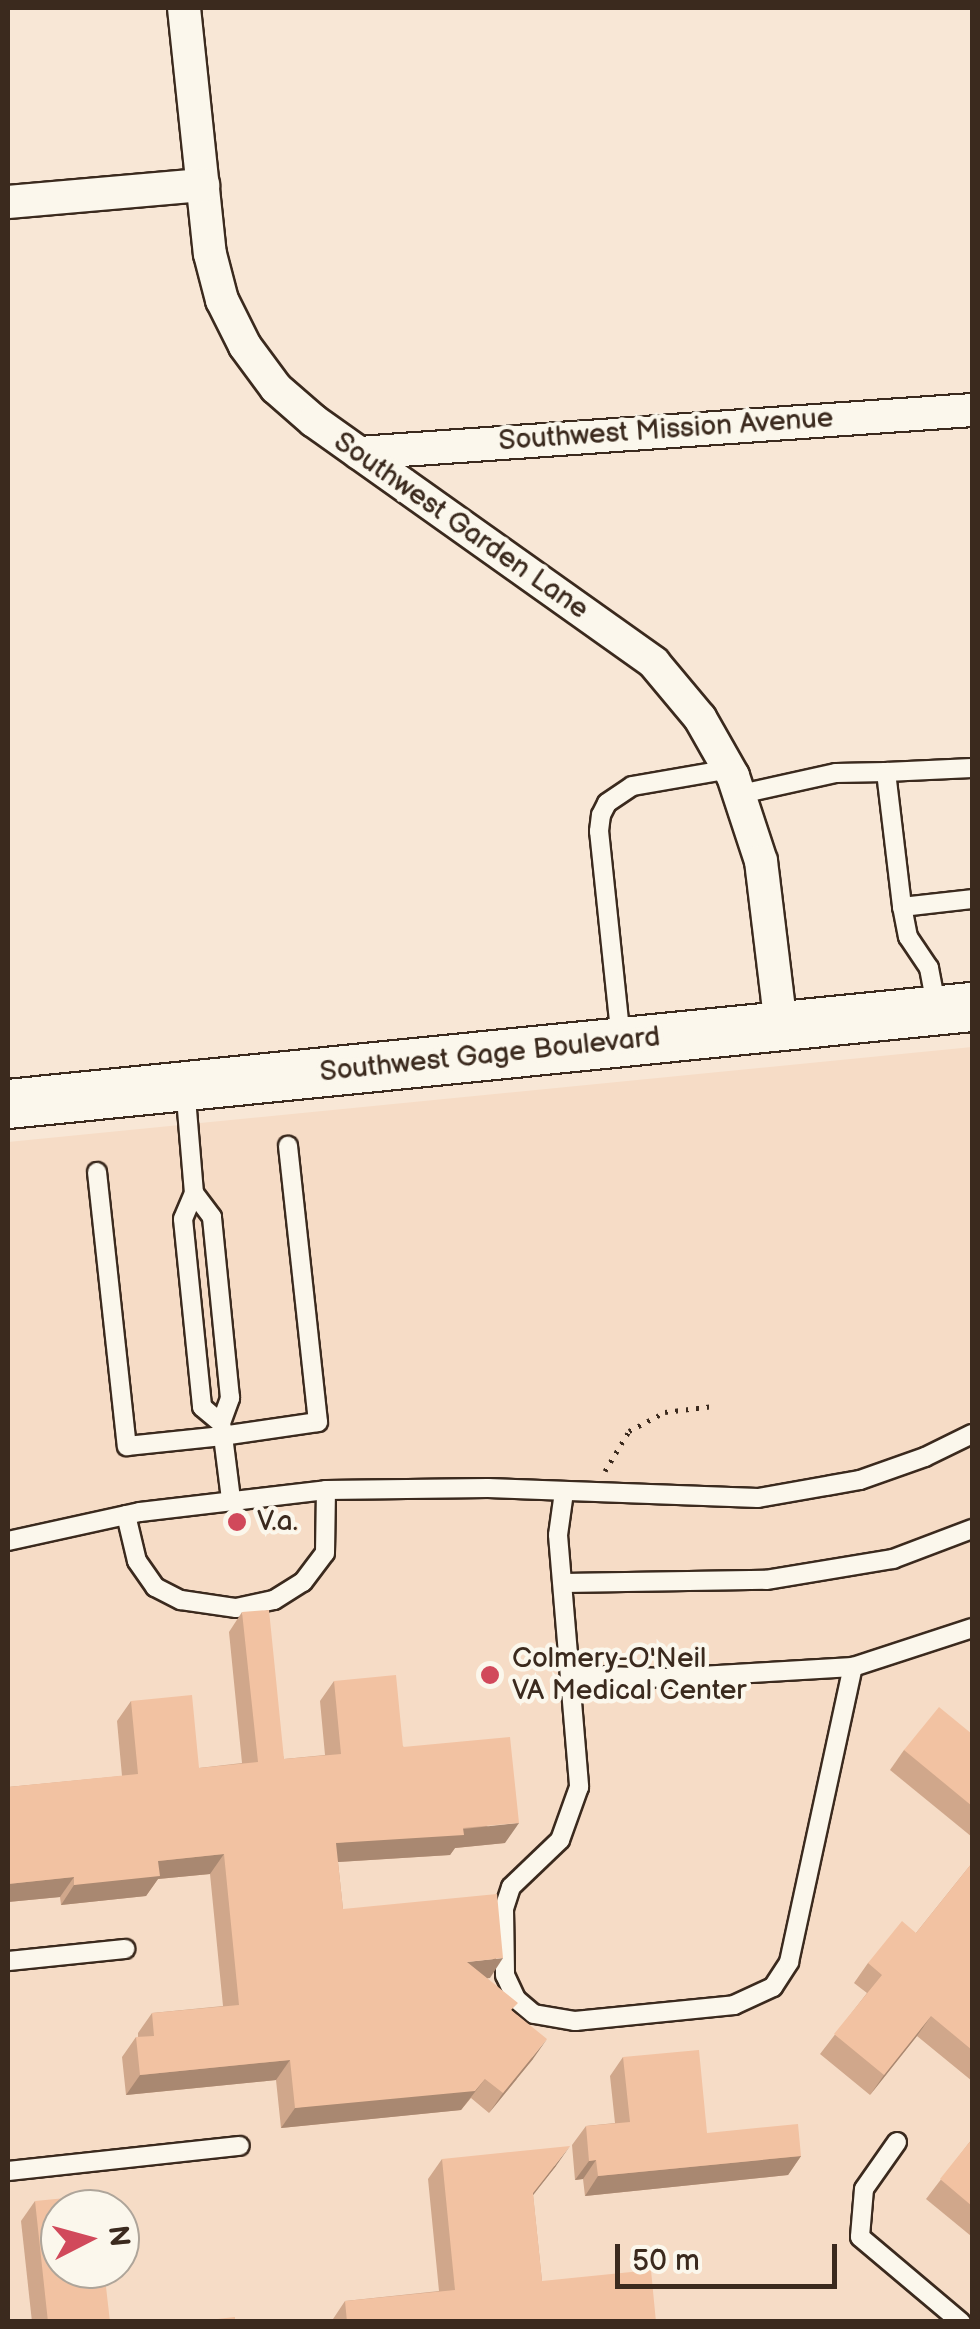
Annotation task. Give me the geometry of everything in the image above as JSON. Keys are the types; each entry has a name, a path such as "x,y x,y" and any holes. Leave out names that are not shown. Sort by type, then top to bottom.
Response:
{"main road":[{"name":"Southwest Gage Boulevard","path":"8,1104 955,1009"}],"street":[{"name":"Southwest Garden Lane","path":"184,8 218,284 244,346 276,388 654,663 700,718 735,781 761,861 781,1026"},
{"path":"8,202 203,185"},
{"name":"Southwest Mission Avenue","path":"359,452 972,410"}],"lane":[{"path":"621,1042 599,831 607,803 632,786 972,768"},
{"path":"886,772 908,937 955,1009"},
{"path":"902,908 972,899"},
{"path":"185,1086 194,1193 183,1219 202,1407 222,1429"},
{"path":"97,1172 127,1446 222,1429 318,1422 288,1146"},
{"path":"194,1193 212,1218 230,1398 222,1429 230,1499"},
{"path":"8,1541 126,1515 326,1490 399,1487 710,1500 805,1492 860,1480 926,1458 972,1434"},
{"path":"126,1515 137,1560 156,1586 181,1600 236,1608 274,1600 303,1582 325,1553 326,1490"},
{"path":"564,1492 558,1535 579,1787 560,1840 511,1887 504,1908 504,1975 516,1999 534,2014 575,2020 734,2005 773,1986 789,1962 853,1667"},
{"path":"564,1583 680,1584 785,1578 893,1559 972,1529"},
{"path":"571,1674 666,1678 853,1667 972,1628"},
{"path":"8,1961 125,1949"},
{"path":"897,2142 864,2189 860,2237 960,2322"},
{"path":"8,2171 240,2146"}],"path":[{"path":"599,1494 605,1470 629,1431 664,1412 714,1406"}],"shaded area":[{"name":"Colmery-O'Neil VA Medical Center","path":"972,1047 972,2321 8,2322 8,1142"}],"building":[{"path":"269,1610 284,1759 341,1754 334,1681 396,1675 403,1747 510,1737 519,1823 463,1828 464,1835 336,1843 343,1909 497,1894 503,1958 467,1962 518,2003 511,2010 547,2039 503,2093 485,2079 475,2091 295,2108 290,2060 140,2075 136,2037 154,2036 152,2013 239,2005 224,1854 158,1861 160,1876 74,1885 74,1877 8,1884 8,1787 138,1774 131,1701 192,1695 199,1768 258,1762 242,1612"},
{"path":"939,1707 972,1734 972,1806 904,1750"},
{"path":"972,1863 972,2050 931,2016 884,2075 834,2034 882,1975 868,1963 902,1921 916,1933"},
{"path":"699,2050 707,2133 798,2124 801,2156 598,2176 596,2160 589,2161 586,2126 630,2122 623,2057"},
{"path":"972,2139 972,2206 940,2179"},
{"path":"570,2146 533,2193 542,2281 651,2270 656,2322 347,2322 345,2301 455,2290 442,2159"},
{"path":"35,2201 40,2201 40,2248"},
{"path":"44,2289 106,2289 110,2322 48,2322"},
{"path":"235,2317 235,2322 191,2322"}],"place":[{"name":"V.a.","path":"237,1522"},
{"name":"Colmery-O'Neil VA Medical Center","path":"490,1675"}]}
